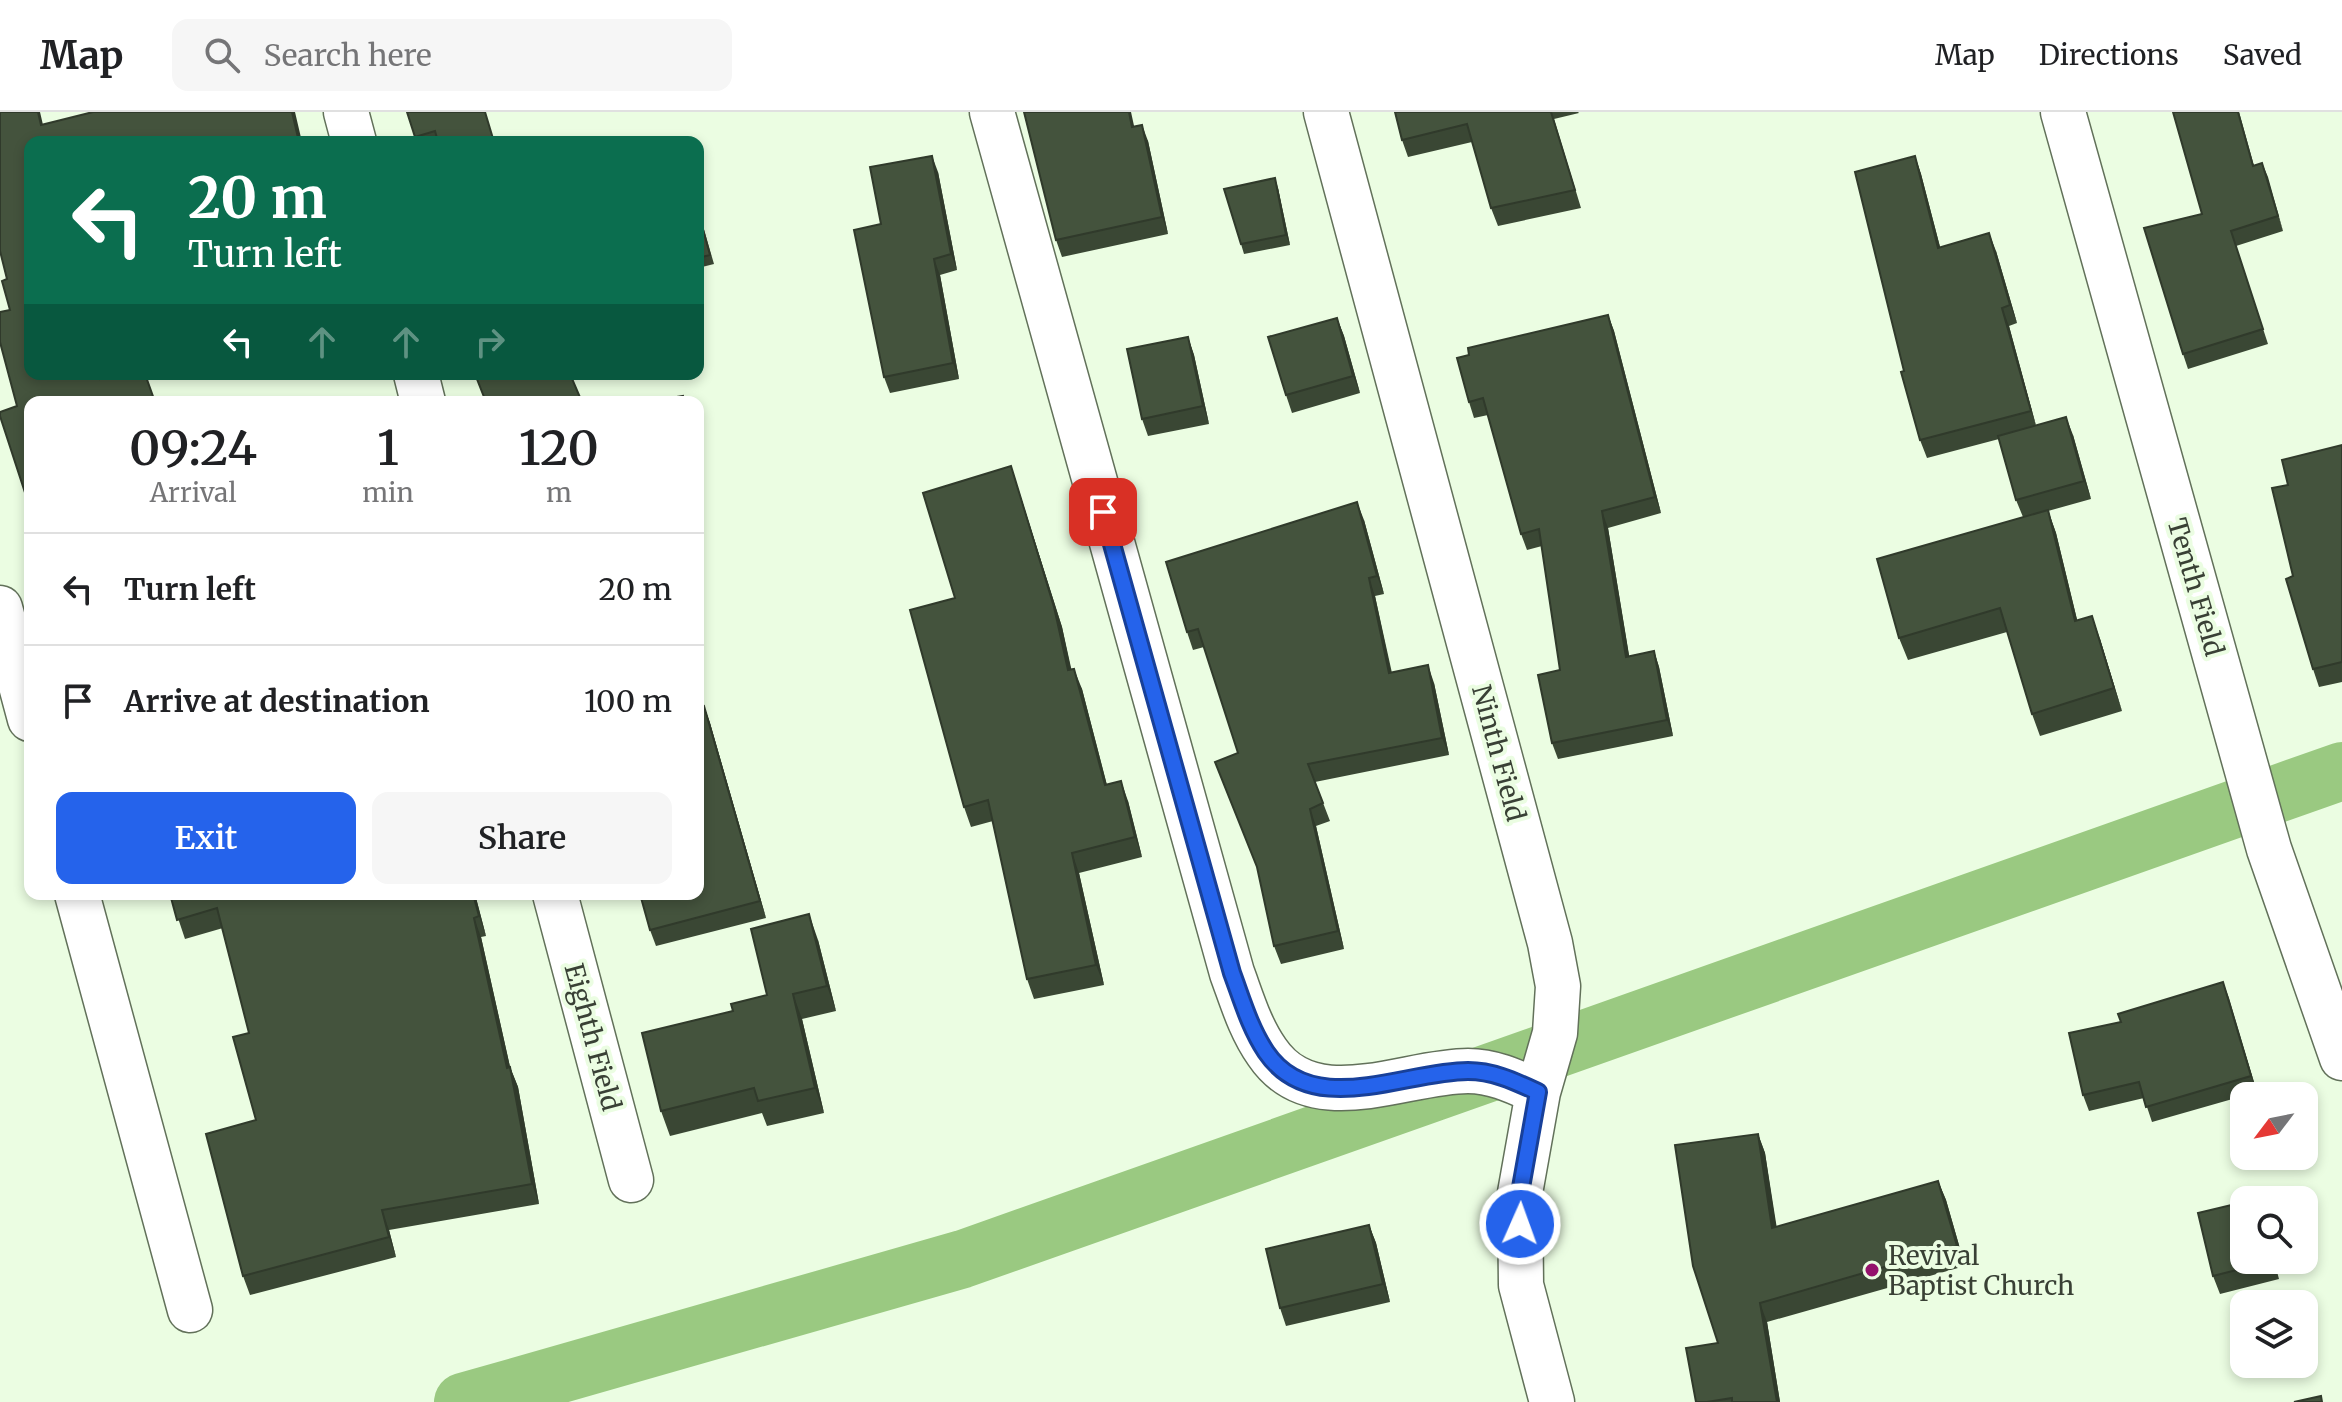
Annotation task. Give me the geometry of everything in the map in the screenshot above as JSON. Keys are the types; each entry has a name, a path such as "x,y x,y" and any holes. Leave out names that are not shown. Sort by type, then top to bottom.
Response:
{"street":[{"path":"346,112 352,136"},
{"path":"992,112 1228,958 1253,1028 1268,1055 1286,1073 1308,1085 1355,1088 1436,1073 1470,1071 1501,1076 1538,1092"},
{"name":"Ninth Field","path":"1326,112 1550,943 1558,986 1555,1033 1538,1092 1520,1193 1521,1285 1552,1402"},
{"name":"Tenth Field","path":"2063,112 2269,849 2342,1058"},
{"path":"0,608 24,697"},
{"path":"79,900 190,1310"},
{"name":"Eighth Field","path":"557,900 631,1180"}],"building":[{"path":"0,112 38,112 41,125 93,112 292,112 298,136 24,136 24,380 147,380 153,396 24,396 24,490 0,416 0,412 17,406 0,342 0,312 10,310 2,281 7,279 0,251"},
{"path":"407,112 485,112 492,136 436,136 435,131 415,136"},
{"path":"1024,112 1129,112 1132,127 1142,125 1162,217 1056,240"},
{"path":"1395,112 1551,112 1575,190 1491,208 1467,124 1402,140"},
{"path":"2173,112 2238,112 2253,166 2262,163 2278,216 2231,231 2263,329 2183,354 2144,228 2202,214"},
{"path":"932,156 951,254 934,259 953,363 884,377 854,230 881,224 870,167"},
{"path":"1915,156 1938,248 1989,233 2010,305 2002,308 2031,411 1920,440 1901,372 1904,371 1855,172"},
{"path":"1275,178 1286,235 1241,244 1224,189"},
{"path":"704,233 710,255 704,256"},
{"path":"1608,315 1655,497 1602,511 1626,657 1654,651 1667,720 1552,743 1538,675 1560,670 1539,529 1521,534 1483,398 1469,402 1457,358 1469,355 1468,348"},
{"path":"1337,318 1353,376 1286,395 1268,337"},
{"path":"1188,337 1203,406 1142,419 1127,349"},
{"path":"477,380 573,380 579,396 484,396"},
{"path":"2066,417 2084,481 2016,500 1998,436"},
{"path":"2342,445 2342,662 2313,669 2286,579 2293,576 2272,488 2288,485 2282,460"},
{"path":"1011,466 1054,607 1068,670 1074,669 1105,785 1121,781 1135,837 1072,853 1096,965 1027,979 988,800 964,807 910,610 955,598 923,493"},
{"path":"1357,502 1377,576 1369,578 1389,673 1428,665 1442,738 1308,764 1323,803 1310,809 1338,931 1274,946 1257,867 1215,762 1238,753 1198,629 1187,632 1166,562"},
{"path":"2048,510 2075,621 2092,616 2114,688 2032,714 2000,608 1899,638 1877,559"},
{"path":"704,706 760,901 650,930 642,900 704,900"},
{"path":"172,900 475,900 479,916 474,918 507,1068 510,1067 532,1184 382,1210 389,1237 243,1276 206,1134 256,1120 233,1037 249,1033 217,908 177,920"},
{"path":"809,914 827,986 793,994 815,1088 758,1101 754,1088 661,1111 642,1033 733,1011 731,1004 767,995 751,929"},
{"path":"2223,982 2251,1076 2146,1107 2139,1082 2083,1095 2069,1033 2121,1022 2118,1014"},
{"path":"1758,1134 1772,1228 1938,1181 1957,1246 1760,1303 1777,1402 1732,1402 1732,1398 1696,1402 1686,1348 1718,1343 1693,1266 1675,1145"},
{"path":"2230,1205 2230,1272 2213,1276 2198,1213"},
{"path":"1369,1225 1383,1284 1280,1308 1266,1249"},
{"path":"2321,1396 2322,1402 2294,1402"}],"waterway":[{"path":"463,1402 963,1259 2342,771"}],"place":[{"name":"Revival Baptist Church","path":"1872,1270"}],"route":[{"path":"1103,512 1232,973 1253,1028 1268,1055 1286,1073 1308,1085 1355,1088 1436,1073 1470,1071 1501,1076 1538,1092 1520,1193 1520,1224"}]}
